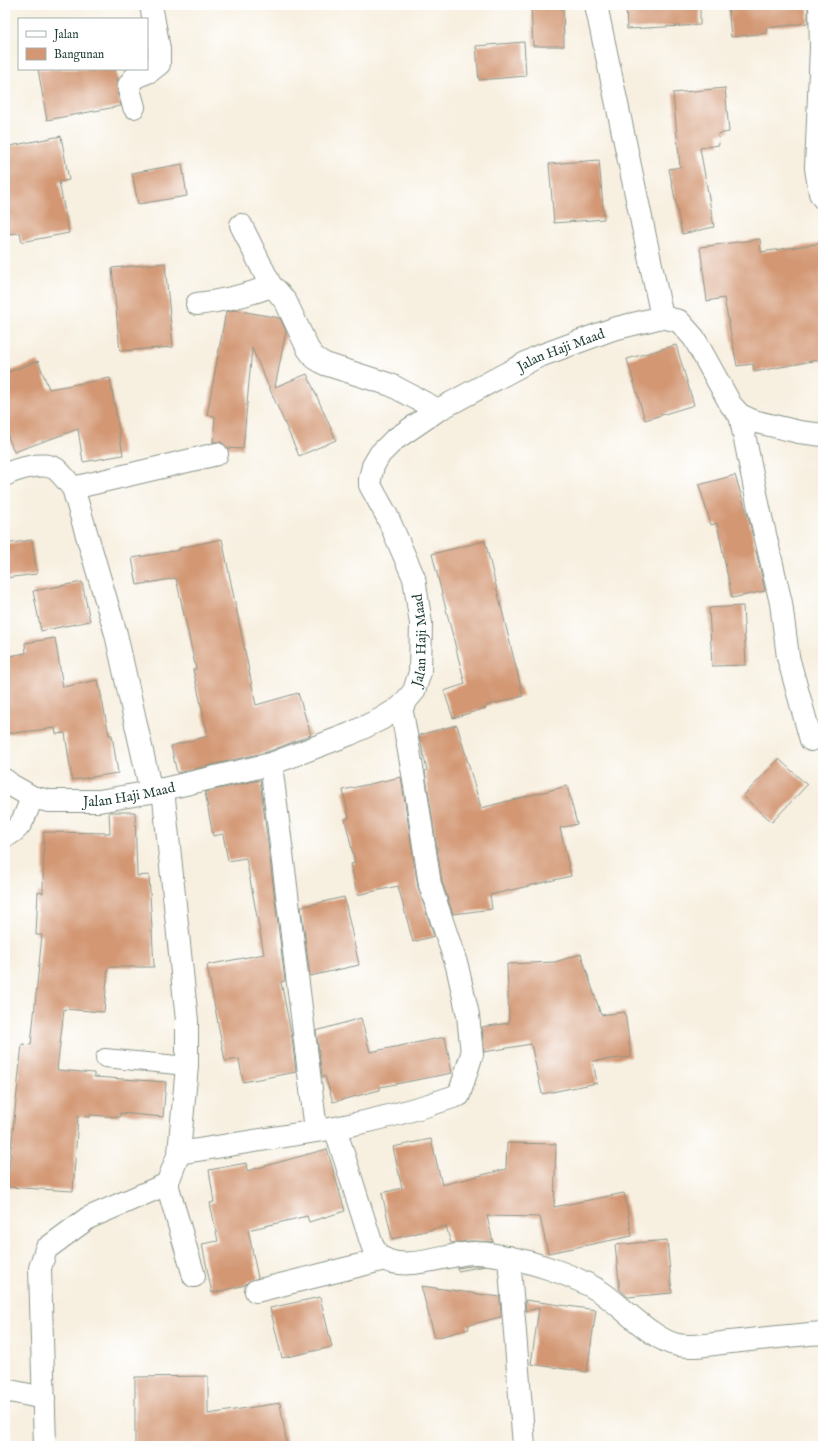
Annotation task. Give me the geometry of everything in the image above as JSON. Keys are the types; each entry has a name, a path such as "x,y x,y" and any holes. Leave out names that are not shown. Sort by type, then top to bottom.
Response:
{"street":[{"path":"134,107 129,85 135,78 150,71 160,64 151,5"},
{"path":"596,5 662,317 679,321 694,338 731,405 740,415 753,422 799,432 823,435"},
{"path":"820,5 821,47 816,168 820,193 823,198"},
{"path":"241,225 271,286 286,302 308,349 315,358 325,364 391,385 438,410"},
{"path":"197,304 216,302 271,286"},
{"name":"Jalan Haji Maad","path":"5,780 32,797 49,801 99,801 157,790 271,764 350,734 401,708 414,691 420,672 421,624 414,578 387,516 370,485 373,466 380,454 394,440 438,410 538,357 613,329 662,317"},
{"path":"740,415 760,513 781,603 788,657 811,740"},
{"path":"72,488 217,454"},
{"path":"5,475 15,470 46,465 55,468 72,488 116,634 157,790 187,1021 187,1066 179,1153 167,1184 194,1276"},
{"path":"179,1153 370,1122 425,1107 460,1095 472,1054 468,1016 457,966 430,884 414,779 401,708"},
{"path":"271,764 325,1129 377,1254 384,1259 396,1263 411,1263 465,1253 480,1252 509,1257 562,1273 600,1291 640,1323 666,1341 678,1345 709,1344 823,1333"},
{"path":"5,836 16,831 22,824 32,797"},
{"path":"45,1446 40,1268 46,1249 88,1218 167,1184"},
{"path":"509,1257 524,1446"},
{"path":"256,1291 384,1259"},
{"path":"5,1390 44,1398"}],"lane":[{"path":"105,1058 187,1066"}],"building":[{"path":"531,5 563,5 564,46 533,46"},
{"path":"626,5 700,5 700,25 627,29"},
{"path":"728,5 808,5 808,23 766,28 767,33 731,37"},
{"path":"524,42 526,76 479,80 476,46"},
{"path":"38,70 115,70 118,81 118,95 121,106 47,120"},
{"path":"725,88 729,132 718,134 719,145 700,148 714,227 682,234 669,169 680,167 673,93"},
{"path":"61,136 69,180 59,182 69,233 22,242 20,233 5,234 5,147"},
{"path":"599,160 604,219 554,223 549,164"},
{"path":"182,164 187,196 138,204 132,173"},
{"path":"760,239 761,252 823,243 823,359 754,372 753,364 737,366 724,298 707,301 700,247"},
{"path":"165,263 173,347 120,351 112,268"},
{"path":"234,310 280,318 286,331 275,387 307,374 336,440 299,456 252,348 243,449 227,448 221,442 213,442 215,416 207,415 226,312"},
{"path":"676,345 694,405 645,420 627,359"},
{"path":"38,361 49,389 110,378 123,455 83,462 78,429 14,452 5,429 5,373"},
{"path":"735,475 749,520 765,591 732,598 717,523 711,525 699,485"},
{"path":"222,539 256,705 298,693 311,735 267,752 177,773 171,746 208,736 193,669 196,669 176,578 137,585 132,558 180,550 180,548"},
{"path":"32,540 37,574 5,578 5,544"},
{"path":"485,541 523,696 486,706 486,708 453,718 444,691 465,684 432,554"},
{"path":"82,582 90,621 41,631 33,591"},
{"path":"743,606 746,665 712,666 709,608"},
{"path":"55,638 63,687 98,680 109,735 112,735 118,773 72,780 65,733 56,734 55,728 5,734 5,657 26,653 25,643"},
{"path":"457,725 481,808 567,786 577,824 560,828 571,876 490,895 492,909 453,914 442,882 425,771 427,770 419,735"},
{"path":"779,759 807,785 772,822 743,796"},
{"path":"401,777 418,887 434,936 413,942 398,886 357,895 351,864 355,863 345,819 349,818 343,790"},
{"path":"260,780 285,981 281,982 292,1038 296,1072 243,1082 239,1059 225,1061 207,965 264,954 246,858 228,861 223,834 213,836 205,792"},
{"path":"109,812 135,812 137,876 149,875 154,967 108,967 104,1012 64,1009 57,1070 94,1073 94,1077 166,1082 163,1117 120,1113 120,1117 90,1115 90,1117 78,1116 73,1191 7,1187 22,1044 31,1045 42,935 36,935 38,892 43,893 44,832 110,833"},
{"path":"344,897 359,965 310,976 301,907"},
{"path":"581,954 601,1015 625,1012 631,1057 593,1061 597,1083 542,1094 531,1044 484,1052 482,1027 509,1023 507,964 555,962"},
{"path":"361,1018 370,1052 445,1037 452,1073 380,1087 380,1090 333,1102 325,1076 322,1077 316,1031"},
{"path":"431,1139 442,1185 506,1169 507,1143 556,1144 554,1207 624,1193 632,1236 548,1253 540,1217 487,1216 493,1242 471,1241 451,1243 446,1226 392,1239 382,1193 402,1188 393,1147"},
{"path":"327,1149 345,1211 309,1222 307,1216 248,1230 258,1278 248,1282 245,1285 212,1293 202,1244 218,1241 210,1203 214,1202 209,1170 246,1163 247,1171"},
{"path":"667,1240 672,1293 628,1297 620,1290 615,1245"},
{"path":"485,1266 458,1271 457,1268"},
{"path":"421,1286 500,1297 501,1317 468,1325 469,1329 435,1338"},
{"path":"320,1297 332,1347 282,1358 270,1308"},
{"path":"525,1300 596,1310 587,1372 531,1364 539,1308 526,1311"},
{"path":"208,1376 208,1414 280,1403 287,1446 135,1446 135,1377"}]}
